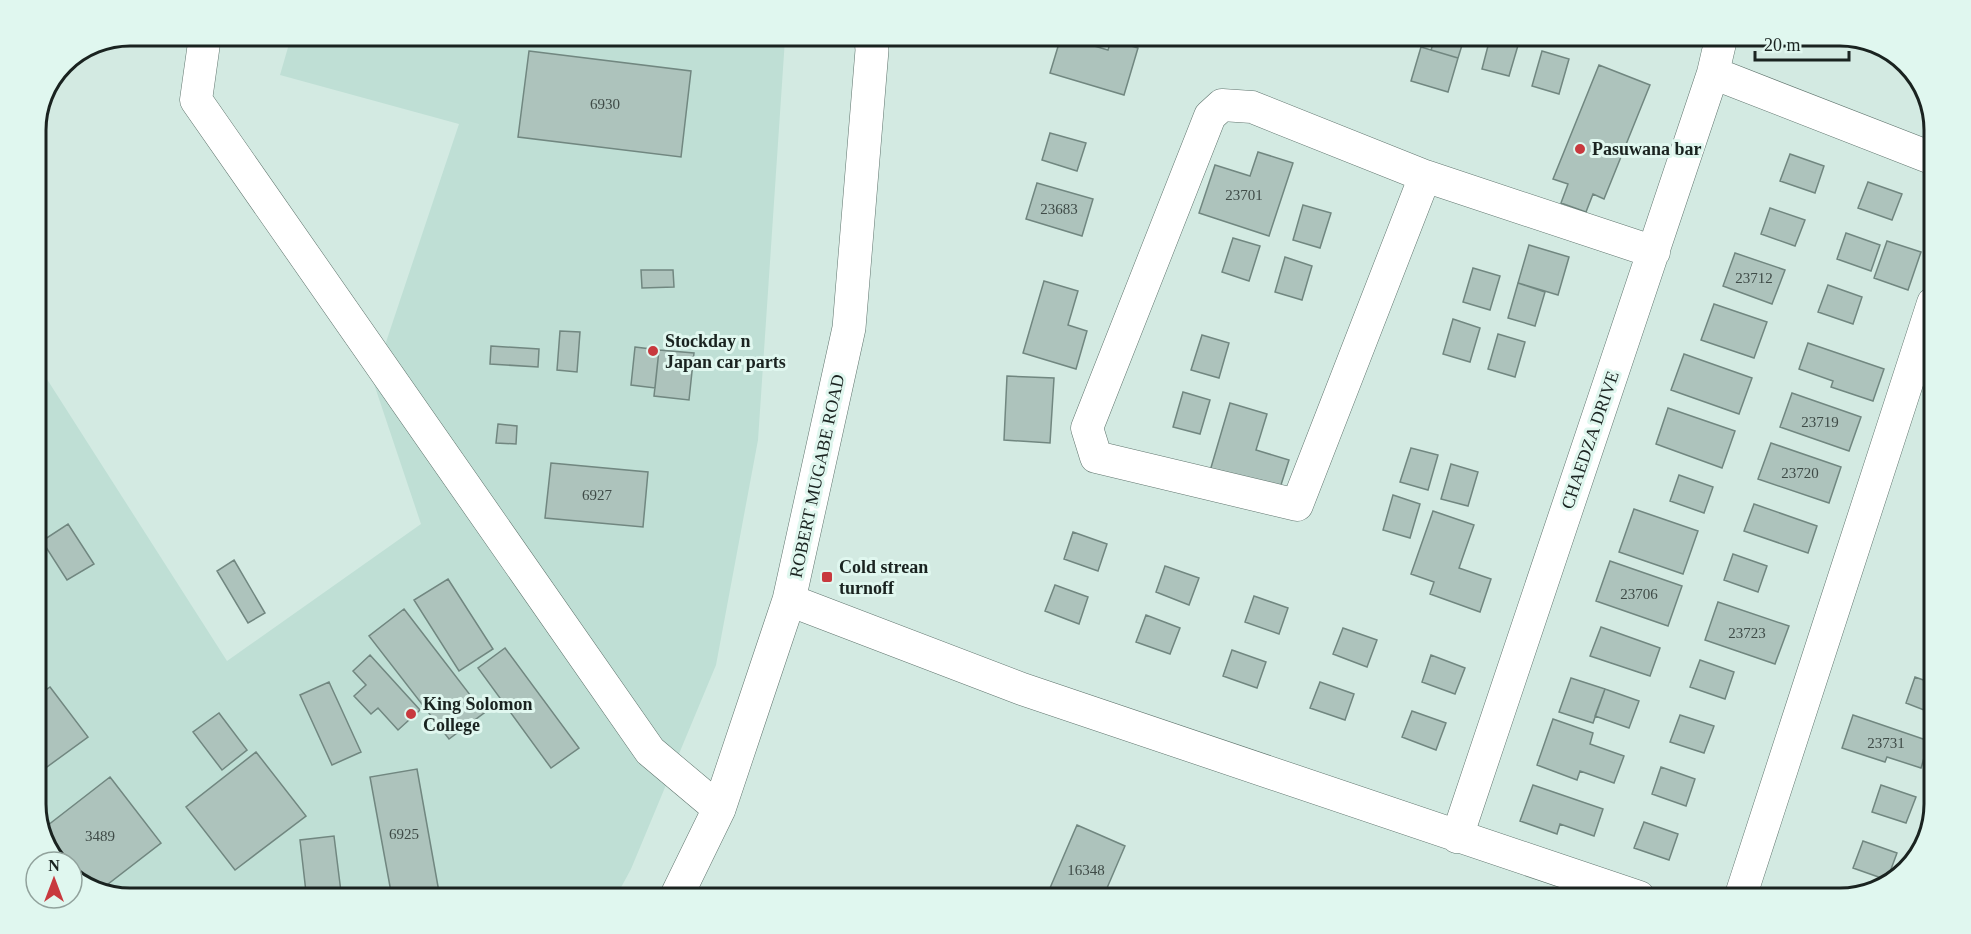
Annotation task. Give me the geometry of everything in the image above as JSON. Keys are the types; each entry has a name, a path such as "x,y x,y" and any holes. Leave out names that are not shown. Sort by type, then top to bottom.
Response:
{"main road":[{"name":"ROBERT MUGABE ROAD","path":"681,887 719,809 789,600 849,328 871,46"}],"street":[{"path":"204,46 196,100 650,751 719,809"},
{"name":"CHAEDZA DRIVE","path":"1457,837 1654,252 1713,73 1719,46"},
{"path":"1713,73 1924,155"},
{"path":"1425,176 1298,505 1096,457 1087,428 1210,116 1222,105 1252,107 1425,176 1654,252"},
{"path":"1744,887 1924,331"},
{"path":"789,600 1022,689 1611,887"}],"shaded area":[{"path":"288,46 785,46 758,440 716,665 631,869 621,887 131,887 114,886 98,881 84,873 84,850 61,850 55,841 48,820 47,379 227,661 421,524 373,381 459,124 280,75"}],"building":[{"path":"1058,46 1094,46 1108,50 1109,46 1138,48 1124,95 1050,73"},
{"path":"1432,46 1462,46 1458,58 1431,50"},
{"path":"1488,46 1518,46 1509,76 1482,69"},
{"path":"1421,47 1458,58 1448,92 1411,81"},
{"path":"529,51 691,71 681,157 518,137"},
{"path":"1542,51 1569,59 1559,94 1532,86"},
{"path":"1599,65 1650,85 1604,199 1593,194 1586,212 1561,203 1568,184 1553,179"},
{"path":"1050,133 1086,143 1077,171 1042,160"},
{"path":"1258,152 1293,163 1269,236 1199,213 1215,165 1250,176"},
{"path":"1790,154 1824,166 1815,193 1780,181"},
{"path":"1868,182 1902,194 1892,220 1858,208"},
{"path":"1037,183 1093,199 1082,236 1026,219"},
{"path":"1303,205 1331,213 1320,248 1293,240"},
{"path":"1770,208 1805,220 1795,246 1761,234"},
{"path":"1846,233 1880,245 1871,271 1837,259"},
{"path":"1233,238 1260,246 1249,281 1222,272"},
{"path":"1887,241 1921,252 1908,290 1874,278"},
{"path":"1529,245 1569,257 1558,295 1518,283"},
{"path":"1735,253 1785,270 1772,304 1723,286"},
{"path":"1285,257 1312,266 1302,300 1275,292"},
{"path":"1473,268 1500,276 1490,310 1463,302"},
{"path":"641,270 673,270 674,287 642,288"},
{"path":"1044,281 1078,291 1068,325 1087,331 1076,369 1023,353"},
{"path":"1518,283 1545,292 1535,326 1508,318"},
{"path":"1828,285 1862,297 1853,324 1818,312"},
{"path":"1714,304 1767,322 1754,358 1701,340"},
{"path":"1453,319 1480,328 1470,362 1443,354"},
{"path":"560,331 580,332 577,372 557,370"},
{"path":"1498,334 1525,342 1515,377 1488,369"},
{"path":"1202,335 1229,343 1219,378 1191,370"},
{"path":"1808,343 1884,369 1873,401 1831,387 1833,381 1799,369"},
{"path":"491,346 539,349 538,367 490,364"},
{"path":"635,347 659,350 655,388 631,385"},
{"path":"659,350 694,353 689,400 654,396"},
{"path":"1684,354 1752,378 1739,414 1671,390"},
{"path":"1007,376 1054,378 1050,443 1004,440"},
{"path":"1183,392 1210,400 1200,434 1173,427"},
{"path":"1792,393 1861,417 1849,451 1780,427"},
{"path":"1230,403 1267,414 1256,450 1289,460 1279,491 1210,471"},
{"path":"1668,408 1735,431 1722,468 1656,444"},
{"path":"498,424 517,426 516,444 496,443"},
{"path":"1771,443 1841,467 1829,503 1758,479"},
{"path":"1411,448 1438,455 1428,490 1400,482"},
{"path":"551,463 648,472 643,527 545,518"},
{"path":"1451,464 1478,472 1468,506 1441,499"},
{"path":"1679,475 1713,487 1704,513 1670,501"},
{"path":"1393,495 1420,504 1410,538 1383,530"},
{"path":"1754,504 1817,526 1808,553 1744,531"},
{"path":"1634,509 1698,531 1683,574 1619,552"},
{"path":"1433,511 1474,525 1459,568 1491,579 1480,612 1430,594 1434,582 1411,574"},
{"path":"68,524 94,564 67,580 47,549 47,538"},
{"path":"1073,532 1107,544 1098,571 1064,559"},
{"path":"1733,554 1767,566 1758,592 1724,580"},
{"path":"234,560 265,613 248,623 217,571"},
{"path":"1610,561 1682,586 1668,626 1596,601"},
{"path":"1165,566 1199,578 1189,605 1156,592"},
{"path":"448,579 493,649 459,671 414,600"},
{"path":"1055,585 1088,597 1079,624 1045,611"},
{"path":"1254,596 1288,608 1279,634 1245,622"},
{"path":"1718,602 1789,626 1775,664 1705,640"},
{"path":"404,609 484,713 449,739 369,636"},
{"path":"1146,615 1180,628 1170,654 1136,642"},
{"path":"1601,627 1660,648 1650,676 1590,656"},
{"path":"1343,628 1377,640 1367,667 1333,654"},
{"path":"505,648 579,748 551,768 478,668"},
{"path":"1232,650 1266,662 1257,688 1223,676"},
{"path":"370,655 420,710 398,730 378,708 371,714 354,696 366,685 353,671"},
{"path":"1431,655 1465,668 1455,694 1422,682"},
{"path":"1700,660 1734,672 1725,699 1690,687"},
{"path":"1915,677 1924,680 1924,710 1906,703"},
{"path":"1571,678 1605,689 1593,723 1559,712"},
{"path":"329,682 361,752 332,765 300,695"},
{"path":"1320,682 1354,694 1345,720 1310,708"},
{"path":"50,687 88,737 47,767 47,689"},
{"path":"1605,689 1639,701 1629,728 1595,716"},
{"path":"1412,711 1446,723 1436,750 1402,737"},
{"path":"219,713 247,750 222,770 193,732"},
{"path":"1680,715 1714,726 1704,753 1670,742"},
{"path":"1853,715 1924,739 1924,758 1921,768 1887,757 1885,762 1842,748"},
{"path":"1553,719 1593,733 1590,744 1624,756 1614,783 1580,771 1577,780 1537,765"},
{"path":"256,752 306,816 235,870 186,807"},
{"path":"1661,767 1695,779 1686,806 1652,794"},
{"path":"417,769 438,887 390,887 370,777"},
{"path":"110,777 161,843 108,884 84,873 84,850 61,850 49,824"},
{"path":"1533,785 1603,809 1594,836 1560,824 1557,834 1520,821"},
{"path":"1881,785 1916,797 1906,823 1872,812"},
{"path":"1644,822 1678,834 1669,860 1634,848"},
{"path":"1077,825 1125,846 1107,887 1050,887"},
{"path":"334,836 340,887 305,887 300,840"},
{"path":"1863,841 1897,853 1890,871 1880,878 1853,868"}],"place":[{"name":"Pasuwana bar","path":"1580,149"},
{"name":"Stockday n Japan car parts","path":"653,351"},
{"name":"Cold strean turnoff","path":"827,577"},
{"name":"King Solomon College","path":"411,714"}]}
